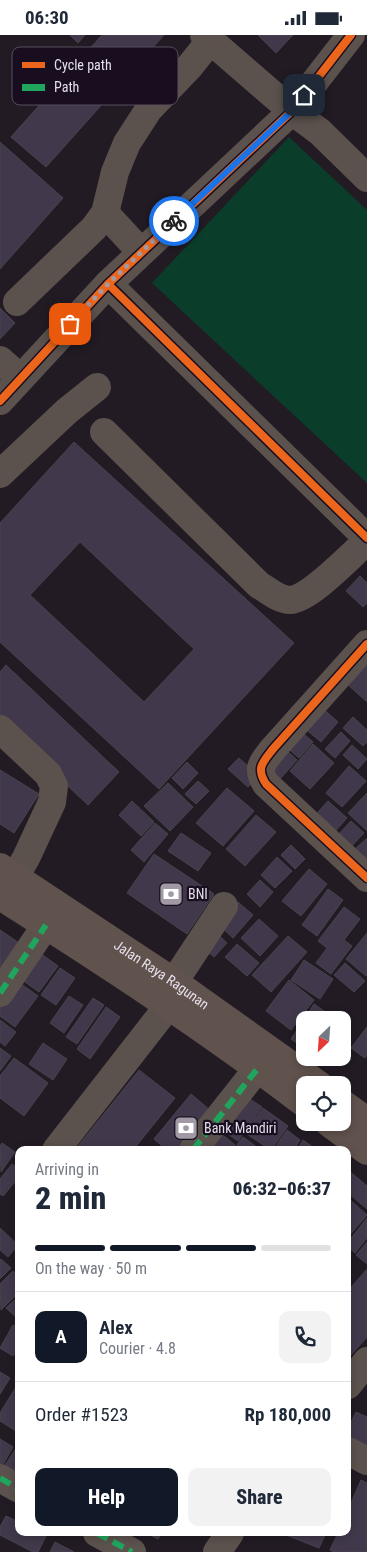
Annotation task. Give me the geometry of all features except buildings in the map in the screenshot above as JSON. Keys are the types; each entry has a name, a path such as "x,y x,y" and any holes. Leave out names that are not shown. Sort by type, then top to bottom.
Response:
{"main road":[{"name":"Jalan Raya Ragunan","path":"5,880 46,925 172,993 258,1068 296,1097"},
{"name":"Jalan Raya Ragunan","path":"5,880 172,993 305,1076"},
{"path":"351,1109 367,1121"},
{"path":"341,1131 367,1151"}],"street":[{"path":"0,401 141,251 292,111 338,49 351,35"},
{"path":"178,79 190,66 207,38 292,111 320,131 367,178"},
{"path":"17,302 94,228 105,213 115,172 127,143 154,105"},
{"path":"105,213 141,251"},
{"path":"104,432 259,585 275,595 290,600 305,596 367,539 108,284"},
{"path":"0,360 20,378"},
{"path":"0,474 67,411 97,387"},
{"path":"367,644 273,749 263,761 260,769 261,776 266,784 367,878"},
{"path":"0,729 48,774 54,786 52,802 26,858 5,880"},
{"path":"59,1146 172,993 224,906"},
{"path":"0,993 46,925"},
{"path":"196,1146 258,1068"},
{"path":"351,1453 367,1461"},
{"path":"0,1478 15,1487"},
{"path":"103,1536 132,1552"},
{"path":"217,1552 228,1536"}],"green space":[{"path":"289,137 367,210 367,483 152,283"}],"marked path":[{"path":"0,993 46,925"},
{"path":"196,1146 258,1068"},
{"path":"0,1478 15,1487"},
{"path":"103,1536 132,1552"}],"cycle path":[{"path":"0,401 108,284 292,111 351,35"},
{"path":"108,284 367,538"},
{"path":"367,644 273,749 263,762 261,770 266,784 367,878"}],"way so far":[{"path":"70,324 141,251 174,221"}],"place":[{"name":"BNI","path":"171,894"},
{"name":"Bank Mandiri","path":"186,1128"}],"route":[{"path":"174,221 292,111 304,95"}]}
